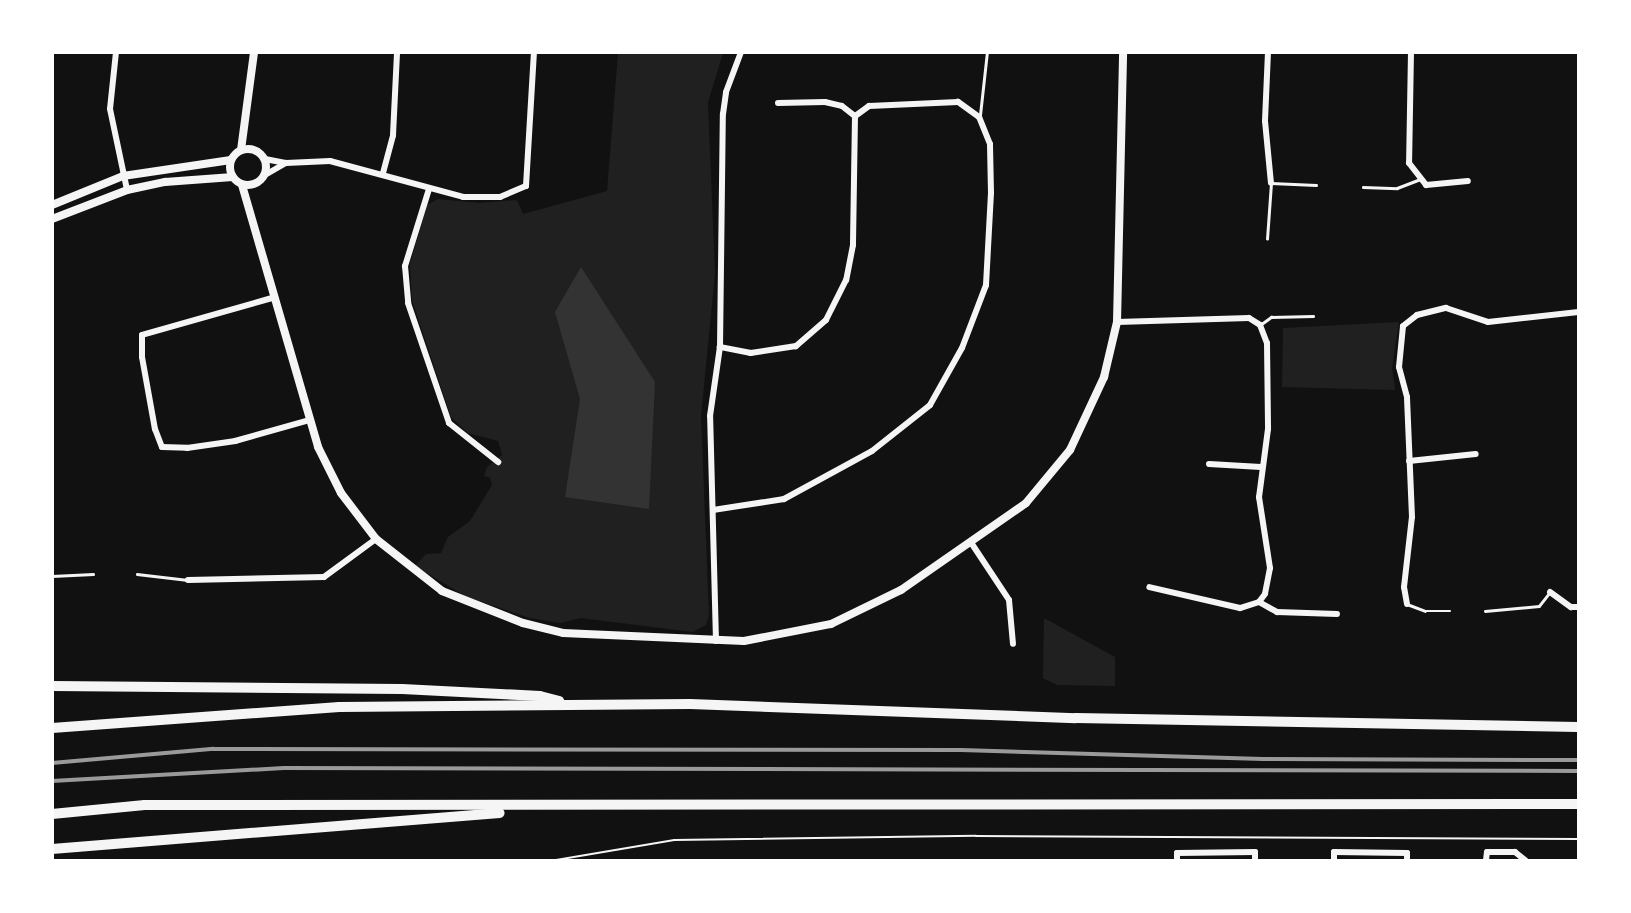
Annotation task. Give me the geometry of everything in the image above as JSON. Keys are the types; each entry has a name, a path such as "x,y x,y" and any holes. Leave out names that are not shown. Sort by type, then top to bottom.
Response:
{"highway":[{"path":"52,686 402,689 540,696 572,704"},
{"path":"52,728 247,711 572,704 1578,727"},
{"path":"52,814 145,805 554,807 1578,804"},
{"path":"52,849 554,807"}],"street":[{"path":"116,52 110,109 127,190"},
{"path":"52,205 123,176 231,160 242,150 254,52"},
{"path":"383,173 393,135 397,52"},
{"path":"247,126 255,150 265,159 286,163 330,161 383,173 429,189 500,197 526,186 534,52"},
{"path":"716,641 710,416 720,347 723,114 726,92 740,52"},
{"path":"231,160 233,177 242,185 250,205 272,298 309,420 335,483 376,539 442,591 523,623 563,633 744,641 831,624 901,590 972,544 1026,503 1070,450 1104,377 1117,322 1123,52"},
{"path":"1268,52 1265,121 1271,183"},
{"path":"1412,52 1409,163 1426,185 1468,181"},
{"path":"778,103 825,102 842,106 855,116"},
{"path":"713,510 784,499 872,451 930,405 962,348 986,285 991,180 989,144 979,117 958,102 869,106 855,116"},
{"path":"720,347 751,353 796,346 826,320 846,280 853,245 855,116"},
{"path":"242,150 255,150"},
{"path":"265,159 265,176"},
{"path":"250,205 259,183 265,176 286,163"},
{"path":"52,219 127,190 165,181 233,177"},
{"path":"242,185 259,183"},
{"path":"429,189 405,266 408,303 449,424 498,461"},
{"path":"272,298 142,335 142,357 155,429 162,447 187,448 235,441 309,420"},
{"path":"1407,604 1404,587 1412,517 1407,397 1399,367 1406,321 1446,308 1488,322 1578,312"},
{"path":"1117,322 1162,324 1227,317 1259,325 1267,343 1268,409 1261,467 1260,522 1271,582 1259,602"},
{"path":"1409,461 1476,454"},
{"path":"1209,464 1261,467"},
{"path":"188,580 324,577 376,539"},
{"path":"972,544 1009,600 1013,644"},
{"path":"1149,587 1228,607 1259,602 1277,612 1338,614"},
{"path":"1550,592 1578,607"},
{"path":"1177,860 1177,853 1255,852 1255,860"},
{"path":"1334,860 1334,852 1407,853 1407,860"},
{"path":"1486,860 1486,852 1515,852 1525,860"}],"lane":[{"path":"979,117 987,52"},
{"path":"1363,187 1397,188 1422,179"},
{"path":"1267,239 1271,183 1317,185"},
{"path":"1259,325 1271,317 1313,316"},
{"path":"52,576 93,574"},
{"path":"137,574 188,580"},
{"path":"1485,611 1539,606 1550,592"},
{"path":"1407,604 1425,611 1450,611"}],"path":[{"path":"556,860 688,840 976,836 1578,839"}],"shaded area":[{"path":"618,53 723,53 708,102 715,274 701,416 709,615 706,625 693,632 581,618 560,623 530,618 467,597 415,566 426,554 441,553 448,537 470,521 492,485 490,478 484,476 487,467 502,455 498,441 468,433 451,417 412,300 410,264 427,205 438,199 479,203 517,200 523,214 607,191"},
{"path":"581,267 655,382 649,509 565,497 580,399 555,312"},
{"path":"1399,322 1392,368 1395,390 1282,387 1283,328"},
{"path":"1044,618 1115,657 1115,686 1057,685 1043,678"}],"railway":[{"path":"52,763 213,749 961,750 1263,759 1578,760"},
{"path":"52,781 284,768 1578,771"}]}
